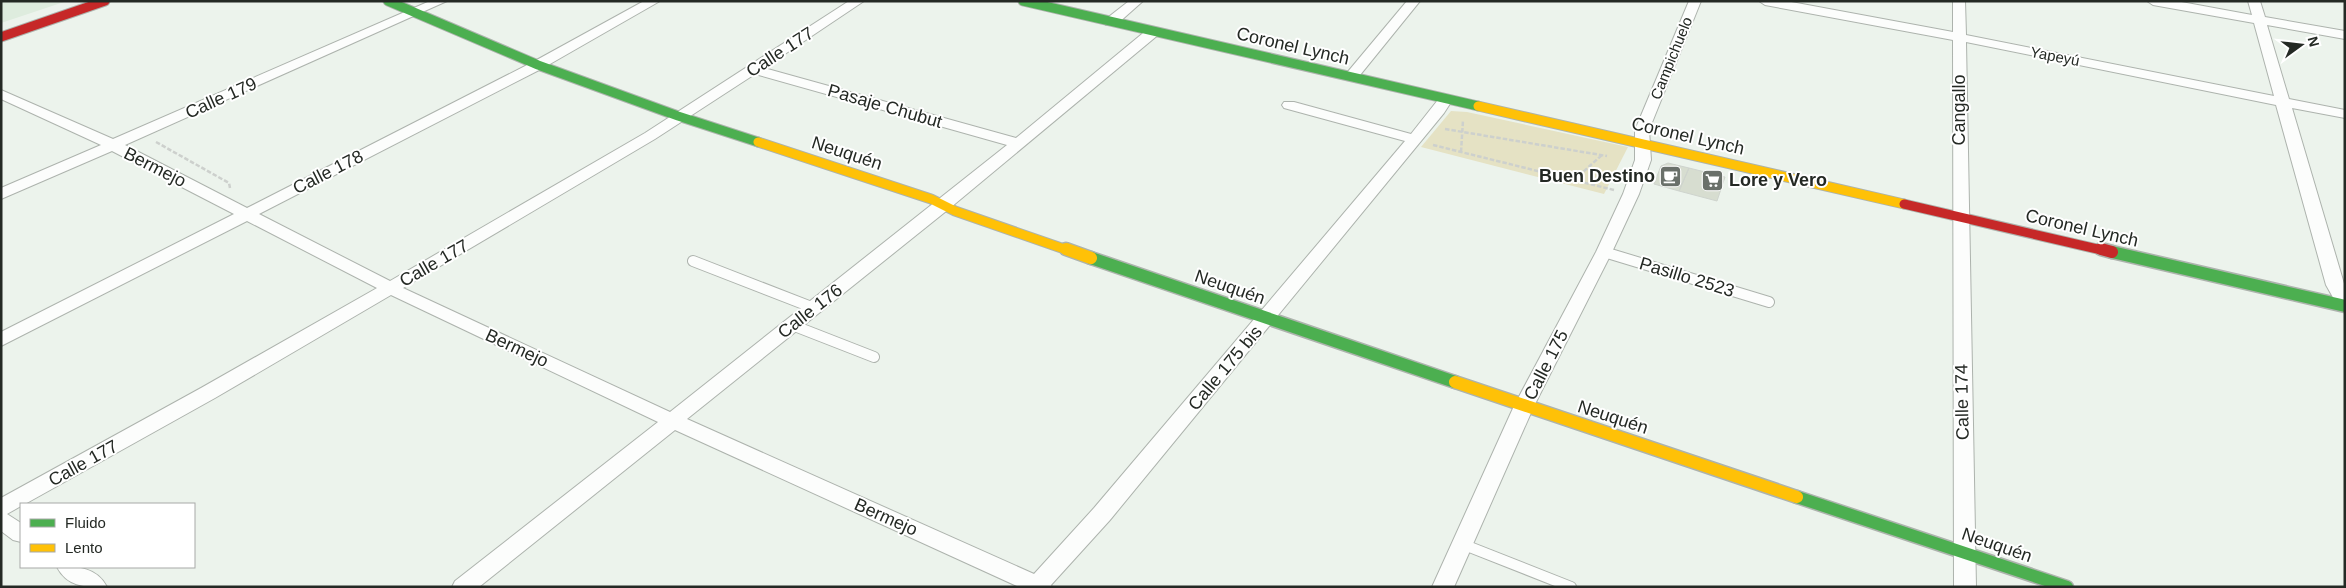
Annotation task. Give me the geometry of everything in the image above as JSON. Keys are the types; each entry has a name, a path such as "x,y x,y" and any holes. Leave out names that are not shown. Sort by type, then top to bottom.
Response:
{"street":[{"path":"1,37 105,1"},
{"name":"Neuquén","path":"388,1 538,65 678,116 944,205 965,214 1524,406 2067,587"},
{"name":"Calle 179","path":"1,194 441,1"},
{"name":"Calle 178","path":"1,340 538,65 654,1"},
{"name":"Calle 177","path":"1,508 208,393 641,141 858,1"},
{"name":"Coronel Lynch","path":"1022,1 1613,137 1642,152 1960,218 2345,305"},
{"path":"1111,22 1137,1"},
{"path":"1351,77 1414,1"},
{"name":"Campichuelo","path":"1642,152 1642,130 1695,1"},
{"name":"Yapeyú","path":"1765,1 1958,37 2345,114"},
{"name":"Cangallo","path":"1959,1 1960,218"},
{"path":"2153,1 2345,35"},
{"path":"2254,1 2334,285 2345,305"},
{"name":"Calle 176","path":"463,587 944,205 1154,32"},
{"name":"Pasaje Chubut","path":"753,69 1017,144"},
{"name":"Bermejo","path":"1,94 113,145 390,288 672,420 1039,586"},
{"name":"Calle 175 bis","path":"1039,586 1419,141 1446,99"},
{"path":"1289,104 1419,141"},
{"name":"Calle 175","path":"1443,587 1524,406 1604,252 1631,194 1642,152"},
{"name":"Calle 174","path":"1960,218 1965,587"},
{"path":"1,520 20,533"},
{"path":"69,568 89,585"}],"lane":[{"name":"Pasillo 2523","path":"1604,252 1769,302"},
{"path":"694,261 814,308"},
{"path":"792,325 874,357"},
{"path":"1462,544 1571,587"}],"path":[{"path":"1437,128 1602,155 1642,152"},
{"path":"1574,180 1610,148 1613,137"},
{"path":"1419,141 1631,194"}],"shaded area":[{"path":"1,1 67,1 1,23"},
{"path":"1451,111 1467,112 1628,147 1604,194 1421,147"}],"building":[{"name":"Buen Destino","path":"1668,163 1689,168 1679,191 1654,184 1661,166"},
{"path":"1689,168 1725,177 1717,201 1679,191"}],"traffic: fast":[{"path":"388,1 538,65 678,116 758,142"},
{"path":"1023,1 1478,106"},
{"path":"2112,252 2345,306"},
{"path":"1091,258 1455,382"},
{"path":"1797,497 2067,587"}],"traffic: slow":[{"path":"1478,106 1904,204"},
{"path":"758,142 931,199 955,211 1091,258"},
{"path":"1455,382 1797,497"}],"traffic: jam":[{"path":"1,37 105,1"},
{"path":"1904,204 2112,252"}],"place":[{"name":"Buen Destino","path":"1671,176"},
{"name":"Lore y Vero","path":"1713,180"}]}
